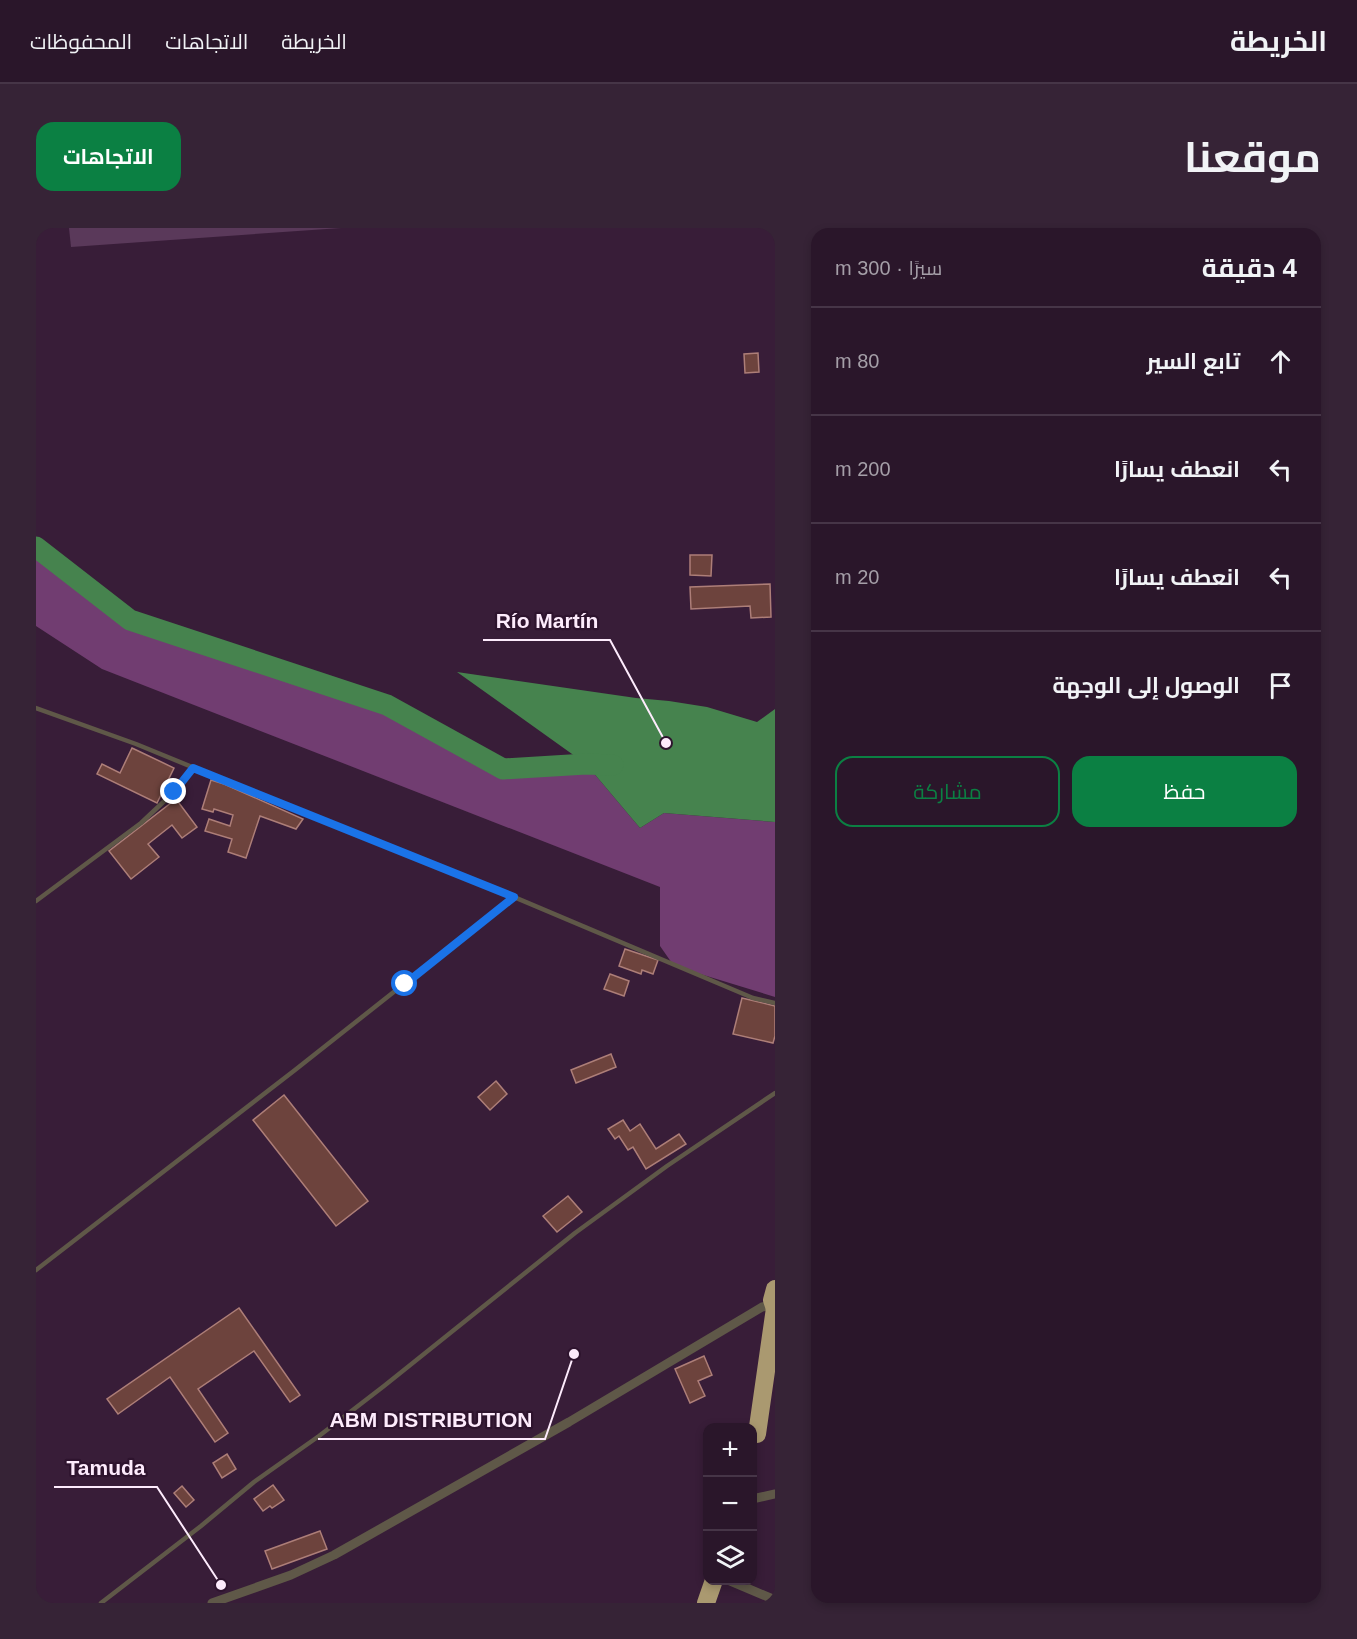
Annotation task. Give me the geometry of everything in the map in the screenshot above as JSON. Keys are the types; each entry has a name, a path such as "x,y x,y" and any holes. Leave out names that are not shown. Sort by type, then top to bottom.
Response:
{"highway":[{"path":"757,1426 772,1302"},
{"path":"757,1435 775,1374"},
{"path":"706,1603 713,1585"}],"street":[{"path":"212,1603 291,1575 343,1550 569,1422 772,1302"},
{"path":"757,1498 775,1494"},
{"path":"738,1585 775,1600"}],"lane":[{"path":"36,708 136,744 514,897 753,998 775,1003"},
{"path":"36,901 141,823 174,792 193,768"},
{"path":"36,1269 295,1070 514,897"},
{"path":"101,1603 254,1482 384,1386 575,1233 667,1166 775,1093"}],"shaded area":[{"path":"69,228 341,228 71,247"},
{"path":"36,547 130,620 387,705 503,769 586,764 640,828 664,813 775,822 775,997 674,966 660,946 660,887 102,669 36,626"},
{"path":"457,672 707,707 757,722 775,709 775,822 664,813 640,828 586,764"}],"building":[{"path":"758,353 759,372 745,373 744,354"},
{"path":"690,555 712,555 711,576 690,575"},
{"path":"770,584 771,617 751,618 750,606 691,609 690,587"},
{"path":"132,748 174,768 157,803 97,774 102,764 120,773"},
{"path":"211,780 303,819 296,829 260,816 246,858 228,852 232,839 205,831 209,819 230,826 233,815 214,809 213,812 202,809"},
{"path":"176,799 197,827 182,838 172,825 148,844 159,857 131,879 109,851"},
{"path":"625,949 658,960 653,974 642,970 641,974 619,966"},
{"path":"610,974 629,981 624,996 604,989"},
{"path":"742,998 775,1006 773,1043 733,1034"},
{"path":"611,1054 616,1067 576,1083 571,1070"},
{"path":"496,1081 507,1094 490,1110 478,1097"},
{"path":"284,1095 368,1201 336,1226 253,1120"},
{"path":"623,1120 630,1131 640,1124 656,1149 679,1134 686,1144 646,1169 633,1147 628,1150 619,1136 615,1139 608,1129"},
{"path":"568,1196 582,1212 557,1232 543,1216"},
{"path":"239,1308 300,1395 290,1402 254,1351 198,1389 228,1433 215,1442 170,1377 118,1414 107,1399"},
{"path":"704,1356 712,1375 698,1381 705,1396 690,1403 675,1369"},
{"path":"227,1454 236,1469 222,1478 213,1463"},
{"path":"273,1485 284,1500 263,1511 254,1499"},
{"path":"182,1486 194,1500 186,1507 174,1493"},
{"path":"320,1531 327,1549 272,1569 265,1551"}],"waterway":[{"path":"36,547 130,620 387,705 503,769 586,764 613,765"}],"place":[{"name":"Río Martín","path":"666,743"},
{"name":"ABM DISTRIBUTION","path":"574,1354"},
{"name":"Tamuda","path":"221,1585"}],"route":[{"path":"174,792 193,768 514,897 405,984"}]}
